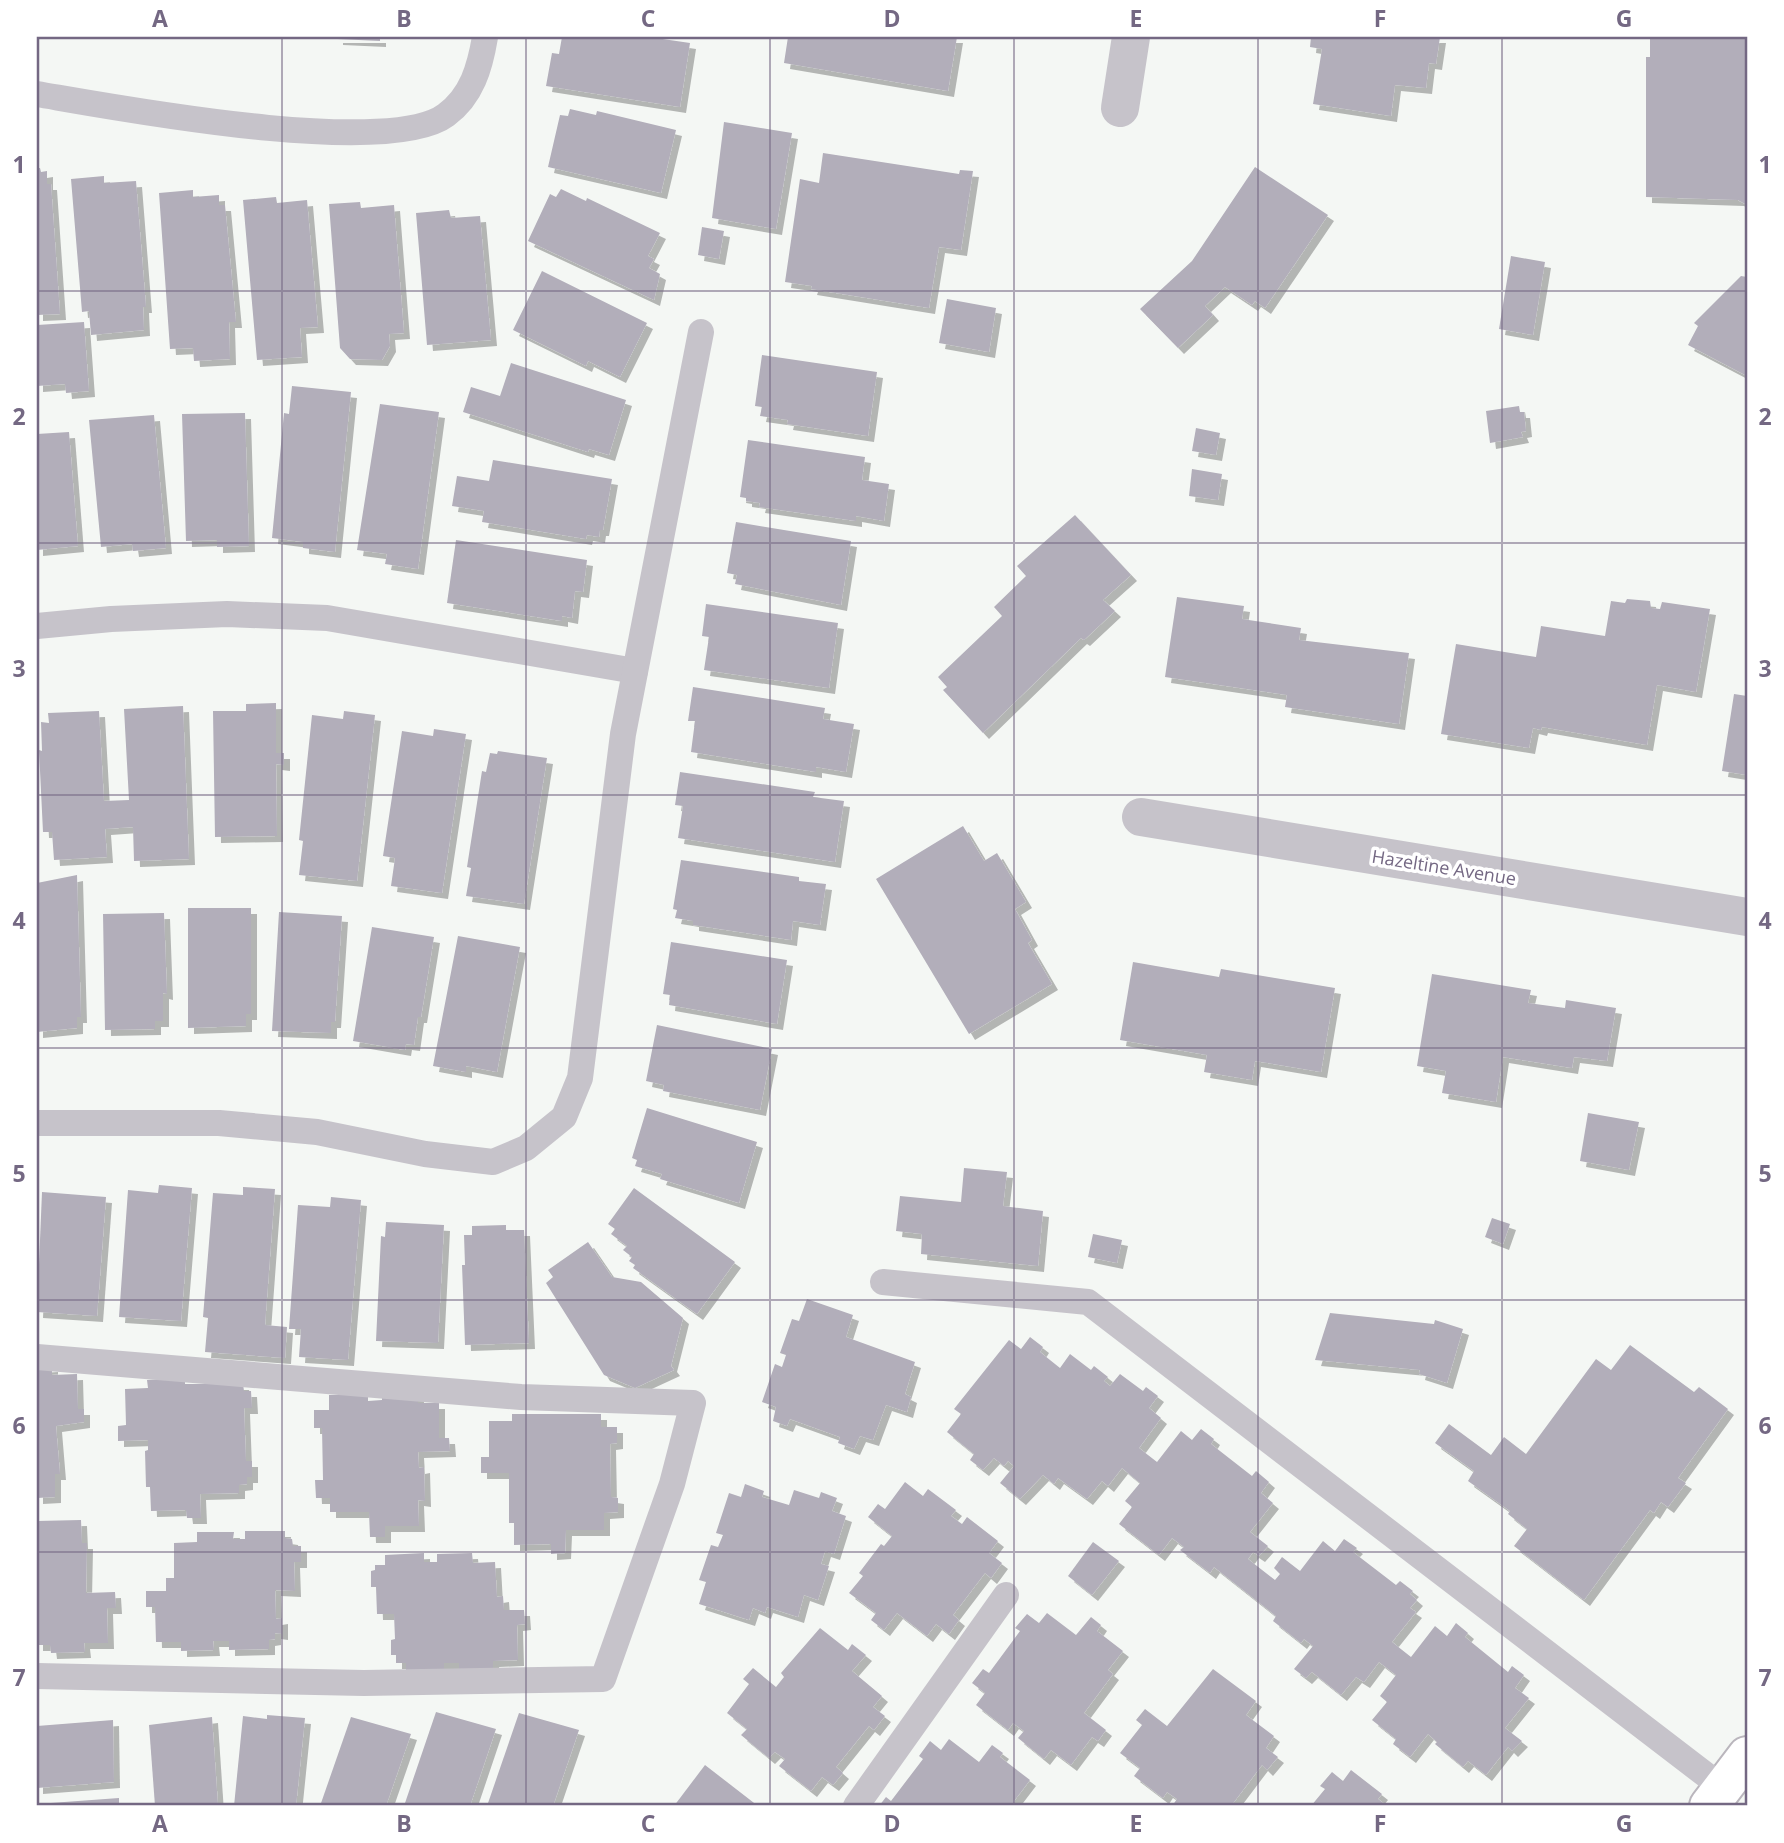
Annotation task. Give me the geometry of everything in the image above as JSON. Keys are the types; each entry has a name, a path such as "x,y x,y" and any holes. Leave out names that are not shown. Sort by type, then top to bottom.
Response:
{"main road":[{"path":"1716,1797 1747,1756"}],"street":[{"path":"1120,108 1131,37"},
{"name":"Hazeltine Avenue","path":"1141,817 1747,917"}],"lane":[{"path":"37,94 173,117 303,131 369,132 418,127 444,117 462,100 480,68 485,37"},
{"path":"37,1122 219,1124 305,1131 425,1154 493,1162 526,1148 564,1117 580,1078 623,734 701,332"},
{"path":"37,626 227,614 327,618 635,671"},
{"path":"883,1282 1088,1302 1716,1797"},
{"path":"37,1357 521,1396 693,1403 672,1484 603,1679 364,1683 37,1676"},
{"path":"856,1806 1006,1595"}],"building":[{"path":"380,37 380,41 337,39"},
{"path":"562,37 649,37 690,43 680,107 546,86 552,53 559,54"},
{"path":"788,37 957,37 948,91 784,63"},
{"path":"1311,37 1440,37 1436,64 1429,63 1426,88 1395,85 1391,116 1313,104 1322,49 1310,47"},
{"path":"1650,37 1747,37 1747,205 1738,200 1646,197 1646,57 1650,57"},
{"path":"570,109 596,115 597,111 676,130 661,193 548,167 560,115 568,116"},
{"path":"724,122 792,133 776,229 712,218"},
{"path":"823,153 959,174 960,170 973,171 961,250 939,247 929,308 811,289 812,286 785,282 800,179 819,183"},
{"path":"1255,167 1328,215 1265,308 1255,301 1252,305 1225,287 1205,306 1213,315 1178,348 1140,309 1192,261"},
{"path":"37,168 40,168 41,172 47,171 47,184 51,184 60,314 37,315"},
{"path":"104,176 104,183 136,181 146,307 143,307 144,330 91,335 89,311 82,312 71,179"},
{"path":"561,189 586,201 587,198 660,233 648,256 654,259 649,268 660,274 654,300 528,241 550,194 556,197"},
{"path":"193,190 193,197 219,195 219,205 225,205 236,322 229,322 230,359 194,361 193,348 170,349 159,193"},
{"path":"276,197 277,203 307,200 318,327 300,328 302,357 257,360 243,200"},
{"path":"360,202 361,208 394,205 404,333 389,334 390,346 382,360 350,359 340,348 329,204"},
{"path":"449,210 451,218 480,216 491,340 427,345 416,213"},
{"path":"702,227 724,231 719,259 698,255"},
{"path":"1511,256 1545,262 1533,335 1499,329"},
{"path":"542,271 647,323 620,377 588,361 586,366 513,330"},
{"path":"1741,276 1747,277 1747,376 1688,345 1698,326 1694,323"},
{"path":"947,299 996,308 989,352 939,343"},
{"path":"84,322 89,391 66,393 65,384 37,386 37,325"},
{"path":"762,355 877,372 868,436 787,424 788,420 760,416 762,407 755,406"},
{"path":"511,363 626,400 609,455 589,449 588,452 463,412 471,387 500,396"},
{"path":"292,386 351,392 335,552 303,548 303,542 272,538 284,413 289,414"},
{"path":"380,404 439,412 418,569 385,564 387,554 357,550"},
{"path":"1519,406 1520,412 1524,412 1526,431 1521,432 1523,437 1490,443 1486,411"},
{"path":"245,413 249,546 217,547 217,540 186,541 182,414"},
{"path":"154,415 166,548 133,551 132,544 101,547 89,420"},
{"path":"1196,428 1220,433 1216,455 1192,451"},
{"path":"69,432 78,546 37,550 37,434"},
{"path":"748,440 865,457 862,480 889,484 884,521 856,516 856,521 759,507 760,503 746,501 746,498 740,497"},
{"path":"493,460 612,479 603,530 600,530 599,537 587,535 586,539 482,522 484,511 452,506 457,476 489,481"},
{"path":"1192,469 1222,474 1218,500 1189,496"},
{"path":"1075,515 1131,575 1103,600 1115,611 1084,640 1081,638 983,733 943,690 947,687 938,677 1002,616 994,607 1026,576 1017,566"},
{"path":"736,522 851,541 841,605 735,584 737,575 727,573"},
{"path":"456,540 587,560 583,592 575,591 572,618 562,616 562,621 447,603"},
{"path":"1177,597 1244,606 1242,619 1301,628 1299,640 1409,653 1399,724 1285,707 1287,695 1165,677"},
{"path":"1627,599 1650,601 1651,608 1660,609 1662,602 1710,609 1696,692 1657,685 1647,745 1542,727 1541,730 1533,728 1529,748 1441,734 1456,644 1536,657 1541,626 1605,636 1611,601 1625,603"},
{"path":"706,604 838,623 829,688 704,670 709,637 702,636"},
{"path":"693,687 825,708 823,719 854,724 846,772 816,767 816,772 691,752 695,721 688,721"},
{"path":"1734,694 1747,696 1747,775 1722,771"},
{"path":"276,703 276,753 284,753 284,765 276,764 277,836 215,837 213,711 246,711 246,704"},
{"path":"183,706 189,859 134,861 133,827 105,829 107,857 54,860 52,832 43,832 39,750 42,751 41,722 49,723 48,713 99,711 104,801 129,800 124,709"},
{"path":"344,711 375,715 357,881 299,875 303,841 299,840 312,715 343,719"},
{"path":"434,729 466,734 442,893 391,886 395,858 383,856 402,731 433,736"},
{"path":"498,751 547,758 524,904 466,896 471,868 467,867 482,771 486,772 490,753 497,754"},
{"path":"680,772 815,792 813,797 844,801 835,862 678,838 683,806 675,805"},
{"path":"963,826 984,861 997,853 1026,902 1015,909 1032,940 1028,943 1052,984 969,1034 876,879"},
{"path":"681,860 799,877 799,881 826,884 820,925 793,921 791,940 693,925 693,921 675,918 677,910 673,909"},
{"path":"77,875 81,1017 77,1017 77,1028 37,1032 37,883"},
{"path":"188,908 251,908 251,1014 246,1014 246,1026 188,1028"},
{"path":"279,912 342,916 335,1022 331,1022 331,1033 272,1031"},
{"path":"164,913 167,994 163,993 163,1021 155,1021 155,1029 105,1030 103,914"},
{"path":"372,927 434,937 414,1045 406,1044 405,1050 353,1041"},
{"path":"458,936 520,947 497,1072 466,1066 466,1072 433,1066"},
{"path":"671,942 787,960 777,1024 669,1005 670,995 663,994"},
{"path":"1133,962 1219,977 1221,969 1335,988 1321,1072 1255,1061 1252,1080 1204,1072 1207,1055 1120,1040"},
{"path":"1432,974 1531,990 1528,1003 1565,1008 1566,1000 1616,1008 1607,1061 1574,1057 1572,1068 1503,1057 1496,1102 1442,1093 1446,1071 1417,1066"},
{"path":"657,1025 772,1049 760,1110 663,1091 664,1085 646,1081"},
{"path":"647,1108 757,1142 739,1203 660,1179 662,1174 635,1166 637,1160 632,1158"},
{"path":"1588,1113 1639,1122 1629,1170 1580,1161"},
{"path":"964,1168 1007,1172 1003,1206 1043,1211 1038,1266 921,1254 922,1234 896,1231 900,1196 961,1202"},
{"path":"159,1185 192,1188 181,1321 119,1317 128,1190 158,1193"},
{"path":"243,1187 275,1189 265,1325 287,1327 285,1358 205,1352 208,1318 203,1317 213,1193 243,1195"},
{"path":"634,1188 735,1262 697,1314 633,1268 635,1265 629,1261 632,1257 623,1250 627,1246 611,1234 615,1229 608,1224"},
{"path":"42,1192 106,1197 97,1316 37,1312"},
{"path":"331,1197 361,1200 348,1360 299,1357 301,1329 289,1329 298,1205 330,1207"},
{"path":"1492,1218 1510,1224 1503,1244 1485,1237"},
{"path":"386,1222 444,1225 438,1343 376,1341 381,1236 385,1237"},
{"path":"506,1225 506,1230 524,1230 529,1343 465,1345 462,1265 465,1265 464,1235 472,1235 472,1226"},
{"path":"1093,1234 1122,1240 1117,1263 1088,1257"},
{"path":"588,1242 612,1277 641,1282 683,1318 671,1366 674,1370 635,1388 604,1375 546,1283 553,1277 548,1270"},
{"path":"807,1299 853,1315 846,1337 915,1362 905,1394 911,1397 907,1412 886,1405 873,1440 860,1436 854,1449 838,1443 840,1437 790,1419 787,1426 773,1421 776,1407 762,1402 775,1364 782,1367 786,1355 780,1353 792,1319 799,1321"},
{"path":"1330,1313 1434,1324 1435,1320 1463,1329 1447,1383 1419,1374 1420,1370 1315,1360"},
{"path":"1030,1337 1043,1347 1040,1352 1060,1368 1070,1354 1091,1370 1094,1366 1108,1377 1104,1381 1110,1386 1120,1374 1143,1391 1146,1387 1158,1396 1149,1408 1161,1418 1139,1448 1157,1462 1181,1431 1192,1440 1201,1429 1214,1439 1211,1444 1252,1476 1256,1471 1269,1482 1261,1493 1273,1503 1250,1532 1268,1546 1259,1556 1253,1552 1248,1559 1275,1580 1280,1574 1274,1568 1282,1557 1300,1571 1323,1541 1335,1551 1344,1539 1357,1548 1353,1552 1396,1585 1400,1581 1413,1591 1410,1594 1417,1600 1410,1608 1416,1612 1392,1642 1411,1657 1435,1626 1447,1636 1456,1623 1468,1633 1465,1637 1508,1672 1512,1666 1524,1675 1515,1688 1529,1698 1505,1728 1522,1741 1512,1751 1508,1747 1486,1775 1468,1761 1463,1767 1435,1744 1437,1742 1428,1734 1410,1757 1393,1744 1396,1739 1372,1720 1387,1702 1380,1696 1396,1675 1379,1662 1364,1682 1356,1677 1341,1695 1312,1672 1306,1678 1294,1669 1313,1646 1304,1639 1301,1643 1273,1621 1276,1616 1214,1567 1210,1573 1180,1550 1184,1547 1172,1538 1159,1555 1119,1524 1132,1507 1125,1501 1140,1483 1122,1468 1108,1486 1102,1481 1087,1499 1058,1478 1054,1484 1043,1475 1020,1499 1000,1483 1014,1466 1008,1461 1004,1466 994,1458 983,1470 970,1460 974,1454 947,1432 961,1414 954,1409 1009,1340 1021,1349"},
{"path":"1630,1345 1694,1392 1699,1387 1728,1409 1678,1478 1686,1483 1668,1507 1661,1502 1654,1513 1650,1510 1584,1600 1514,1546 1527,1529 1508,1514 1510,1511 1468,1481 1474,1471 1435,1443 1449,1424 1491,1455 1504,1437 1526,1454 1596,1359 1611,1370"},
{"path":"52,1366 52,1375 77,1374 78,1409 84,1409 84,1422 56,1426 60,1474 55,1474 55,1497 37,1498 37,1367"},
{"path":"185,1378 185,1384 243,1384 244,1391 251,1391 252,1408 244,1408 246,1461 252,1461 252,1477 247,1477 247,1484 239,1485 239,1493 200,1494 201,1518 187,1518 186,1510 151,1511 150,1487 146,1487 145,1451 148,1450 148,1440 118,1441 118,1426 126,1425 125,1389 148,1388 147,1380"},
{"path":"418,1392 418,1403 439,1403 439,1438 449,1438 450,1451 418,1452 419,1468 424,1467 425,1501 418,1500 419,1526 385,1526 385,1537 370,1537 369,1512 330,1512 330,1498 316,1498 315,1480 323,1480 322,1428 314,1428 314,1410 329,1410 329,1395 368,1395 368,1401 382,1400 382,1393"},
{"path":"512,1414 601,1414 601,1427 617,1427 617,1443 610,1444 611,1497 618,1498 618,1512 604,1513 604,1530 566,1530 565,1553 551,1554 551,1544 514,1545 514,1523 509,1523 509,1473 481,1473 481,1457 489,1457 489,1421 512,1421"},
{"path":"905,1482 923,1496 928,1489 956,1510 951,1516 962,1524 967,1517 998,1541 989,1553 1002,1563 991,1578 985,1573 953,1615 959,1620 949,1634 936,1624 927,1636 897,1613 884,1630 871,1620 876,1613 849,1593 863,1576 859,1573 881,1544 884,1546 892,1536 868,1517 878,1504 885,1509"},
{"path":"745,1484 764,1491 762,1497 789,1505 794,1490 819,1498 821,1492 837,1498 832,1511 846,1516 834,1554 825,1551 821,1564 829,1566 818,1600 804,1595 798,1617 767,1607 765,1613 753,1608 749,1620 699,1604 706,1582 699,1580 711,1545 718,1547 723,1535 716,1533 729,1493 741,1497"},
{"path":"81,1520 82,1543 87,1543 86,1593 115,1592 116,1608 107,1608 108,1643 84,1643 85,1652 51,1653 50,1645 37,1645 37,1521"},
{"path":"245,1531 285,1531 285,1538 292,1539 293,1546 301,1546 301,1562 294,1562 295,1591 275,1590 276,1619 282,1618 282,1634 275,1633 275,1639 269,1640 269,1649 229,1650 229,1641 213,1641 214,1650 181,1651 181,1642 156,1642 155,1607 146,1607 146,1591 166,1591 166,1578 174,1578 174,1543 197,1542 197,1532 234,1532 233,1539 245,1539"},
{"path":"1093,1542 1119,1561 1092,1595 1068,1576"},
{"path":"424,1553 424,1562 437,1562 437,1554 472,1553 473,1563 495,1562 497,1597 503,1596 504,1610 524,1610 525,1624 517,1625 518,1660 493,1661 493,1669 459,1671 459,1663 444,1663 444,1671 406,1672 406,1663 396,1663 396,1655 391,1655 391,1640 395,1639 394,1614 377,1614 376,1587 371,1587 371,1571 375,1570 375,1565 385,1565 385,1555"},
{"path":"1047,1613 1076,1635 1091,1617 1101,1625 1097,1631 1123,1651 1108,1670 1113,1674 1084,1713 1106,1730 1098,1741 1092,1737 1071,1765 1051,1750 1044,1759 1018,1738 1024,1731 1013,1723 1008,1730 976,1705 985,1693 972,1683 983,1669 989,1673 1020,1631 1015,1628 1027,1614 1039,1623"},
{"path":"820,1628 848,1650 852,1644 866,1655 852,1671 882,1696 873,1707 885,1716 874,1730 869,1726 836,1767 843,1773 833,1785 822,1777 811,1791 779,1766 785,1759 775,1752 769,1758 741,1735 747,1729 727,1713 749,1684 743,1679 753,1668 776,1687 784,1677 781,1673"},
{"path":"1213,1669 1256,1701 1246,1715 1274,1736 1266,1748 1278,1757 1267,1770 1262,1765 1231,1806 1172,1806 1177,1799 1167,1792 1163,1798 1134,1776 1140,1768 1120,1753 1142,1725 1136,1720 1145,1709 1167,1726"},
{"path":"436,1712 496,1729 470,1806 404,1806"},
{"path":"519,1713 579,1730 553,1806 487,1806"},
{"path":"267,1715 305,1718 296,1806 234,1806 243,1716 267,1719"},
{"path":"212,1717 218,1806 155,1806 149,1725"},
{"path":"351,1717 411,1734 386,1806 320,1806"},
{"path":"113,1720 114,1782 37,1788 37,1726"},
{"path":"949,1739 979,1762 992,1745 1003,1753 1000,1757 1030,1780 1014,1801 1016,1806 879,1806 886,1797 891,1801 923,1759 919,1756 930,1741 941,1750"},
{"path":"705,1765 758,1806 674,1806"},
{"path":"1351,1770 1382,1794 1378,1799 1387,1806 1311,1806 1325,1789 1320,1786 1332,1772 1343,1781"},
{"path":"119,1798 119,1806 37,1806 37,1804"}]}
